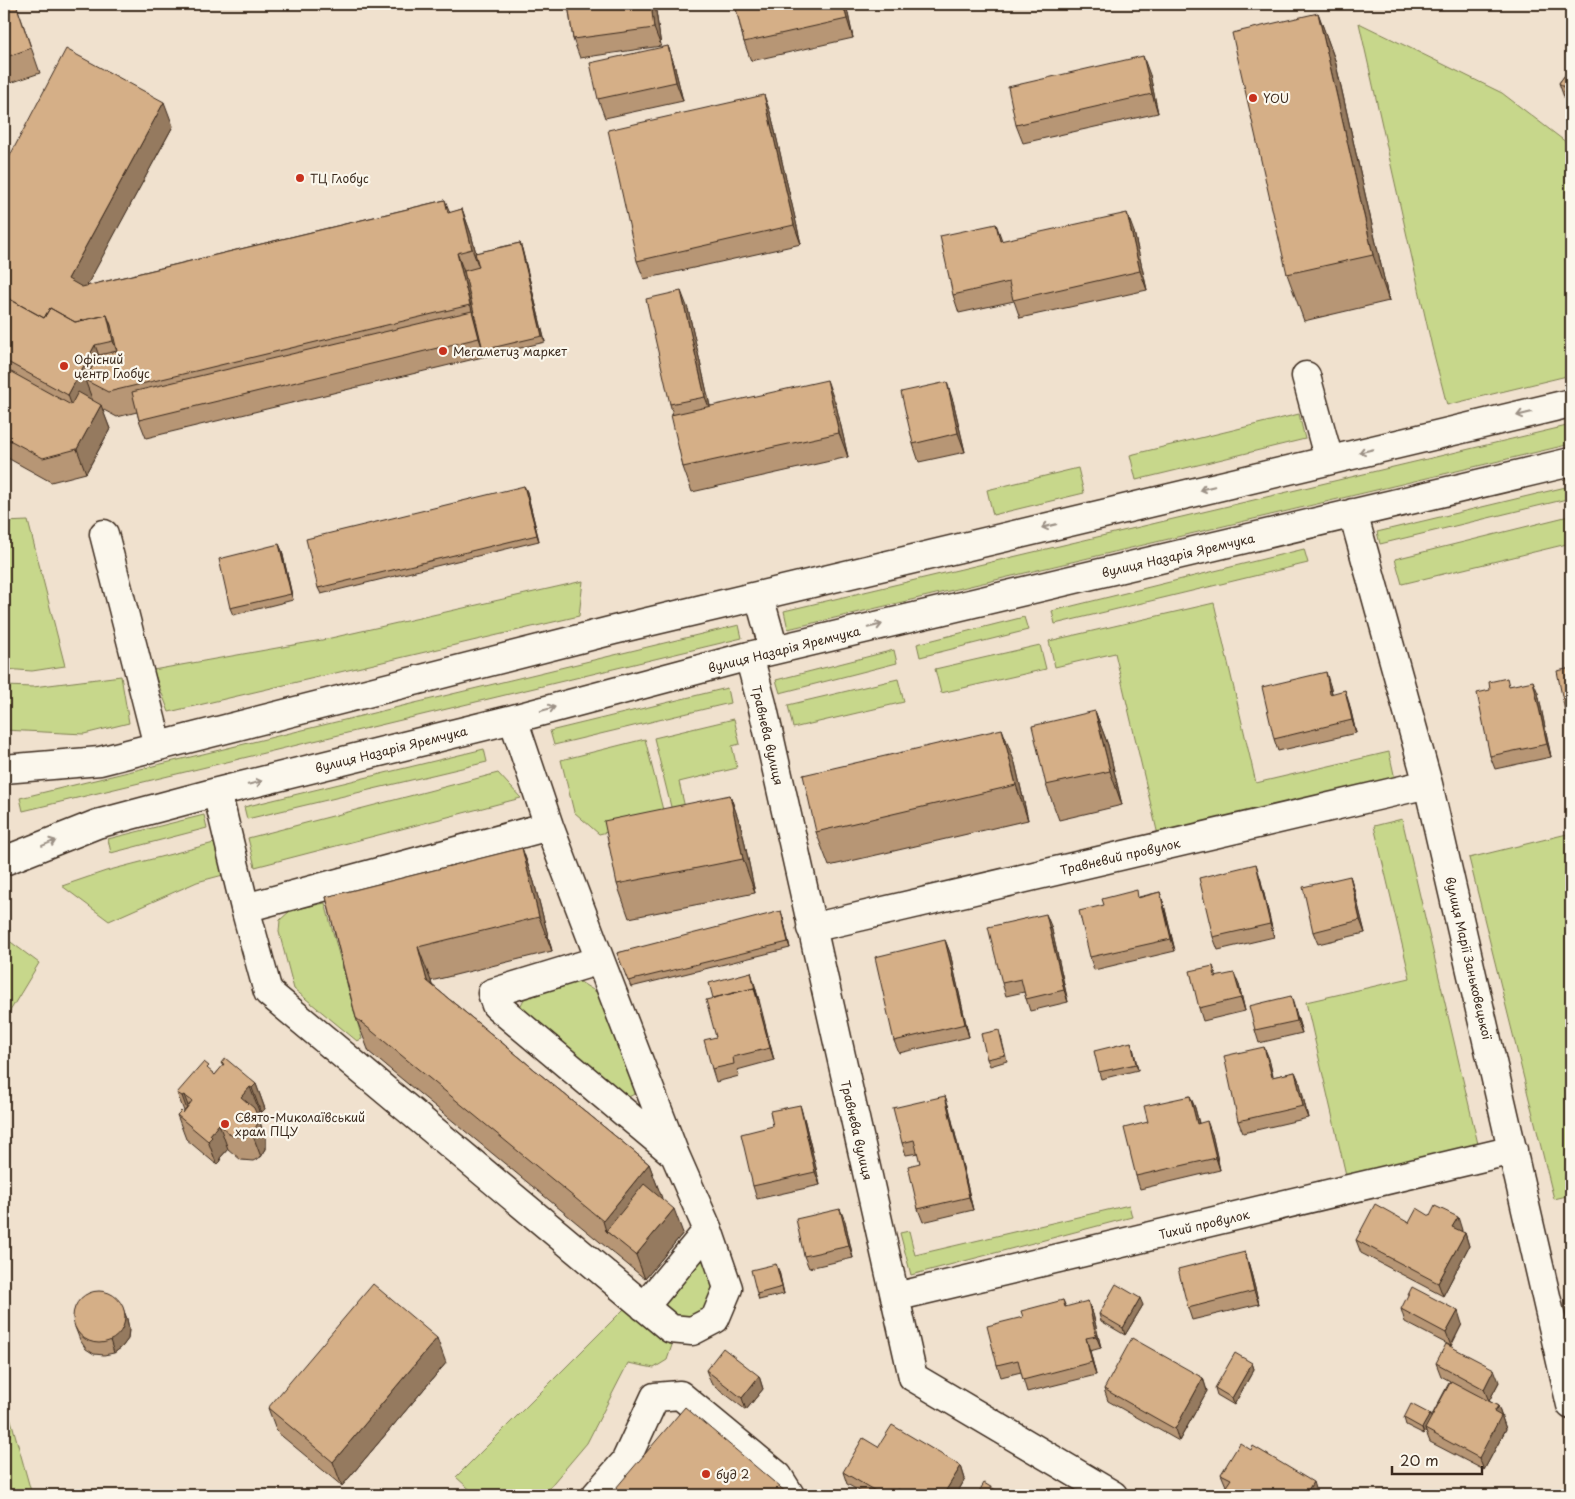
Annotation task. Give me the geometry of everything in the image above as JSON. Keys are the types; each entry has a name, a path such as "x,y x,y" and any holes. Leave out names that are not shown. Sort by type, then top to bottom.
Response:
{"street":[{"path":"1306,376 1329,460"},
{"path":"4,769 100,761 614,630 1571,403"},
{"name":"вулиця Назарія Яремчука","path":"4,861 97,824 761,653 1571,462"},
{"name":"вулиця Марії Заньковецької","path":"1353,514 1428,784 1513,1150 1568,1372 1571,1405"},
{"path":"104,534 158,746"},
{"name":"Травнева вулиця","path":"760,596 764,714 913,1377 1113,1495"},
{"path":"217,792 245,908 268,992 671,1329 692,1331 715,1319 728,1288 708,1230 675,1155 549,826 513,718"},
{"name":"Травневий провулок","path":"811,928 1428,784"},
{"path":"245,908 549,826"},
{"path":"600,960 492,993 496,1005 675,1155"},
{"name":"Тихий провулок","path":"895,1297 1513,1150"},
{"path":"644,1307 708,1230"},
{"path":"596,1495 625,1462 655,1397 680,1395 778,1476 790,1495"}],"green space":[{"path":"1359,23 1502,93 1571,146 1571,375 1447,405 1432,347"},
{"path":"1299,414 1305,439 1136,480 1130,455"},
{"path":"1571,425 1571,444 788,629 784,611"},
{"path":"1078,468 1084,493 993,515 987,490"},
{"path":"1570,486 1571,498 1380,544 1377,532"},
{"path":"1569,516 1571,543 1402,584 1395,559"},
{"path":"28,521 65,666 32,671 4,669 4,522"},
{"path":"1304,549 1308,563 1055,624 1052,611"},
{"path":"583,581 579,616 169,712 153,670 322,640"},
{"path":"1214,603 1256,783 1389,752 1395,779 1158,835 1115,653 1055,667 1049,641"},
{"path":"1024,617 1028,630 920,657 917,644"},
{"path":"739,625 742,638 23,811 20,798"},
{"path":"1040,645 1046,669 941,693 935,669"},
{"path":"894,650 897,663 780,693 776,680"},
{"path":"121,676 129,723 84,734 4,730 4,686 33,687"},
{"path":"898,679 904,702 793,728 788,705"},
{"path":"727,688 730,703 554,745 550,731"},
{"path":"734,719 740,744 732,746 737,768 679,782 686,812 673,815 654,738"},
{"path":"645,739 665,818 599,834 574,812 561,760"},
{"path":"484,749 487,762 247,819 244,807"},
{"path":"498,773 521,798 255,867 248,838"},
{"path":"204,815 207,828 111,853 108,839"},
{"path":"1402,819 1478,1144 1346,1175 1306,1002 1410,978 1374,826"},
{"path":"1571,833 1571,1195 1554,1199 1469,858"},
{"path":"214,843 223,875 197,882 109,921 62,886 106,871"},
{"path":"325,903 362,1039 357,1041 294,989 279,932 280,920 291,910"},
{"path":"4,937 39,963 4,1021"},
{"path":"577,980 598,993 639,1092 624,1099 519,1009 527,993"},
{"path":"1129,1205 1132,1217 911,1275 900,1233 909,1231 915,1255"},
{"path":"701,1252 716,1288 714,1301 697,1321 684,1322 659,1303"},
{"path":"626,1307 672,1345 667,1360 654,1368 628,1363 587,1443 543,1495 476,1495 456,1477"},
{"path":"4,1395 32,1495 4,1495"}],"building":[{"path":"4,4 16,4 31,48 4,58"},
{"path":"568,4 651,4 654,28 573,39"},
{"path":"735,4 843,4 847,19 744,42"},
{"path":"1318,13 1373,255 1287,274 1232,33"},
{"path":"668,46 676,82 598,99 590,63"},
{"path":"66,49 164,102 68,279 82,287 445,200 448,213 462,209 472,249 457,253 470,305 108,392 85,380 99,355 117,351 107,315 75,322 50,308 44,318 4,296 6,286 4,280 4,167"},
{"path":"1143,56 1152,94 1016,125 1008,87"},
{"path":"1571,67 1571,93 1559,83"},
{"path":"764,95 794,225 637,261 608,130"},
{"path":"1127,213 1140,271 1013,300 1009,282 953,295 940,236 996,224 1000,241"},
{"path":"520,243 542,336 483,350 464,271 479,267 475,253"},
{"path":"681,291 705,397 670,404 646,299"},
{"path":"4,296 44,318 50,308 75,322 107,315 113,341 95,345 68,395 4,360"},
{"path":"472,311 479,338 139,420 132,392"},
{"path":"4,368 71,405 78,392 101,405 77,449 43,458 4,437"},
{"path":"827,380 839,433 683,467 671,415"},
{"path":"947,382 958,433 913,444 901,392"},
{"path":"524,486 537,535 318,588 306,539"},
{"path":"279,544 291,594 230,608 219,559"},
{"path":"1571,668 1571,726 1568,726 1557,671"},
{"path":"1326,672 1330,694 1345,690 1352,720 1274,739 1262,687"},
{"path":"1507,678 1509,686 1533,681 1547,744 1490,756 1477,693 1490,690 1489,682"},
{"path":"1095,711 1110,771 1046,785 1032,726"},
{"path":"1002,729 1016,785 816,832 803,775"},
{"path":"730,795 743,859 617,884 604,821"},
{"path":"522,848 539,917 418,947 427,981 649,1164 603,1221 356,1018 326,897"},
{"path":"1256,864 1270,924 1213,937 1199,878"},
{"path":"1350,876 1360,920 1313,932 1303,887"},
{"path":"1137,890 1138,898 1160,892 1171,939 1090,957 1079,911 1104,905 1102,899"},
{"path":"781,911 788,942 628,981 617,953"},
{"path":"1046,914 1064,990 1026,999 1021,979 1002,983 988,927"},
{"path":"945,940 965,1024 894,1041 875,957"},
{"path":"1213,966 1215,977 1234,973 1241,998 1199,1008 1190,971"},
{"path":"751,972 756,994 754,988 713,998 709,983"},
{"path":"754,988 770,1048 733,1057 734,1064 712,1069 704,1040 716,1037 706,1000"},
{"path":"1291,996 1297,1021 1255,1030 1249,1006"},
{"path":"999,1030 1005,1055 987,1059 981,1034"},
{"path":"1131,1042 1136,1064 1099,1072 1094,1051"},
{"path":"1264,1047 1272,1077 1295,1072 1303,1106 1238,1121 1224,1056"},
{"path":"225,1058 256,1084 252,1088 250,1087 241,1097 254,1108 257,1115 257,1125 252,1133 244,1137 232,1136 219,1124 210,1135 212,1137 208,1141 177,1115 181,1111 183,1113 192,1101 184,1095 182,1096 177,1093 204,1062 209,1066 207,1068 215,1075 224,1064 221,1063"},
{"path":"945,1096 969,1197 918,1209 908,1166 920,1163 914,1140 902,1143 893,1108"},
{"path":"1190,1096 1197,1124 1207,1121 1216,1158 1136,1176 1124,1128 1148,1122 1144,1106"},
{"path":"800,1105 815,1172 753,1186 741,1134 773,1126 770,1111"},
{"path":"644,1184 674,1209 636,1255 606,1231"},
{"path":"1375,1204 1409,1223 1417,1208 1430,1216 1435,1206 1458,1217 1452,1227 1465,1233 1438,1283 1356,1240"},
{"path":"840,1209 849,1246 804,1256 796,1219"},
{"path":"1245,1252 1254,1291 1188,1308 1178,1269"},
{"path":"776,1264 782,1287 757,1294 751,1270"},
{"path":"373,1284 437,1338 333,1462 268,1408"},
{"path":"1116,1284 1140,1298 1123,1328 1099,1314"},
{"path":"1412,1287 1458,1311 1446,1333 1401,1309"},
{"path":"99,1291 109,1293 117,1299 123,1307 125,1317 123,1327 117,1335 109,1341 99,1343 89,1341 81,1335 75,1327 73,1317 75,1307 81,1299 89,1293"},
{"path":"1063,1300 1065,1307 1088,1301 1096,1336 1086,1338 1092,1362 1023,1380 1018,1360 997,1365 987,1326 1023,1317 1021,1311"},
{"path":"1132,1338 1203,1378 1175,1429 1104,1389"},
{"path":"1446,1344 1494,1369 1484,1389 1436,1363"},
{"path":"723,1348 759,1376 742,1398 706,1370"},
{"path":"1235,1353 1252,1363 1232,1398 1215,1388"},
{"path":"1451,1381 1498,1406 1494,1412 1501,1416 1479,1458 1425,1429"},
{"path":"1411,1404 1430,1414 1422,1428 1404,1418"},
{"path":"685,1407 787,1493 784,1495 610,1495"},
{"path":"892,1425 961,1466 943,1495 909,1495 898,1489 894,1495 882,1495 843,1472 863,1438 878,1447"},
{"path":"1240,1443 1251,1450 1253,1446 1313,1482 1305,1495 1237,1495 1225,1488 1231,1479 1221,1474"},
{"path":"984,1483 1004,1495 977,1495"}],"place":[{"name":"YOU","path":"1253,98"},
{"name":"ТЦ Глобус","path":"300,178"},
{"name":"Мегаметиз маркет","path":"443,351"},
{"name":"Офісний центр Глобус","path":"64,366"},
{"name":"Свято-Миколаївський храм ПЦУ","path":"225,1124"},
{"name":"буд 2","path":"706,1474"}]}
